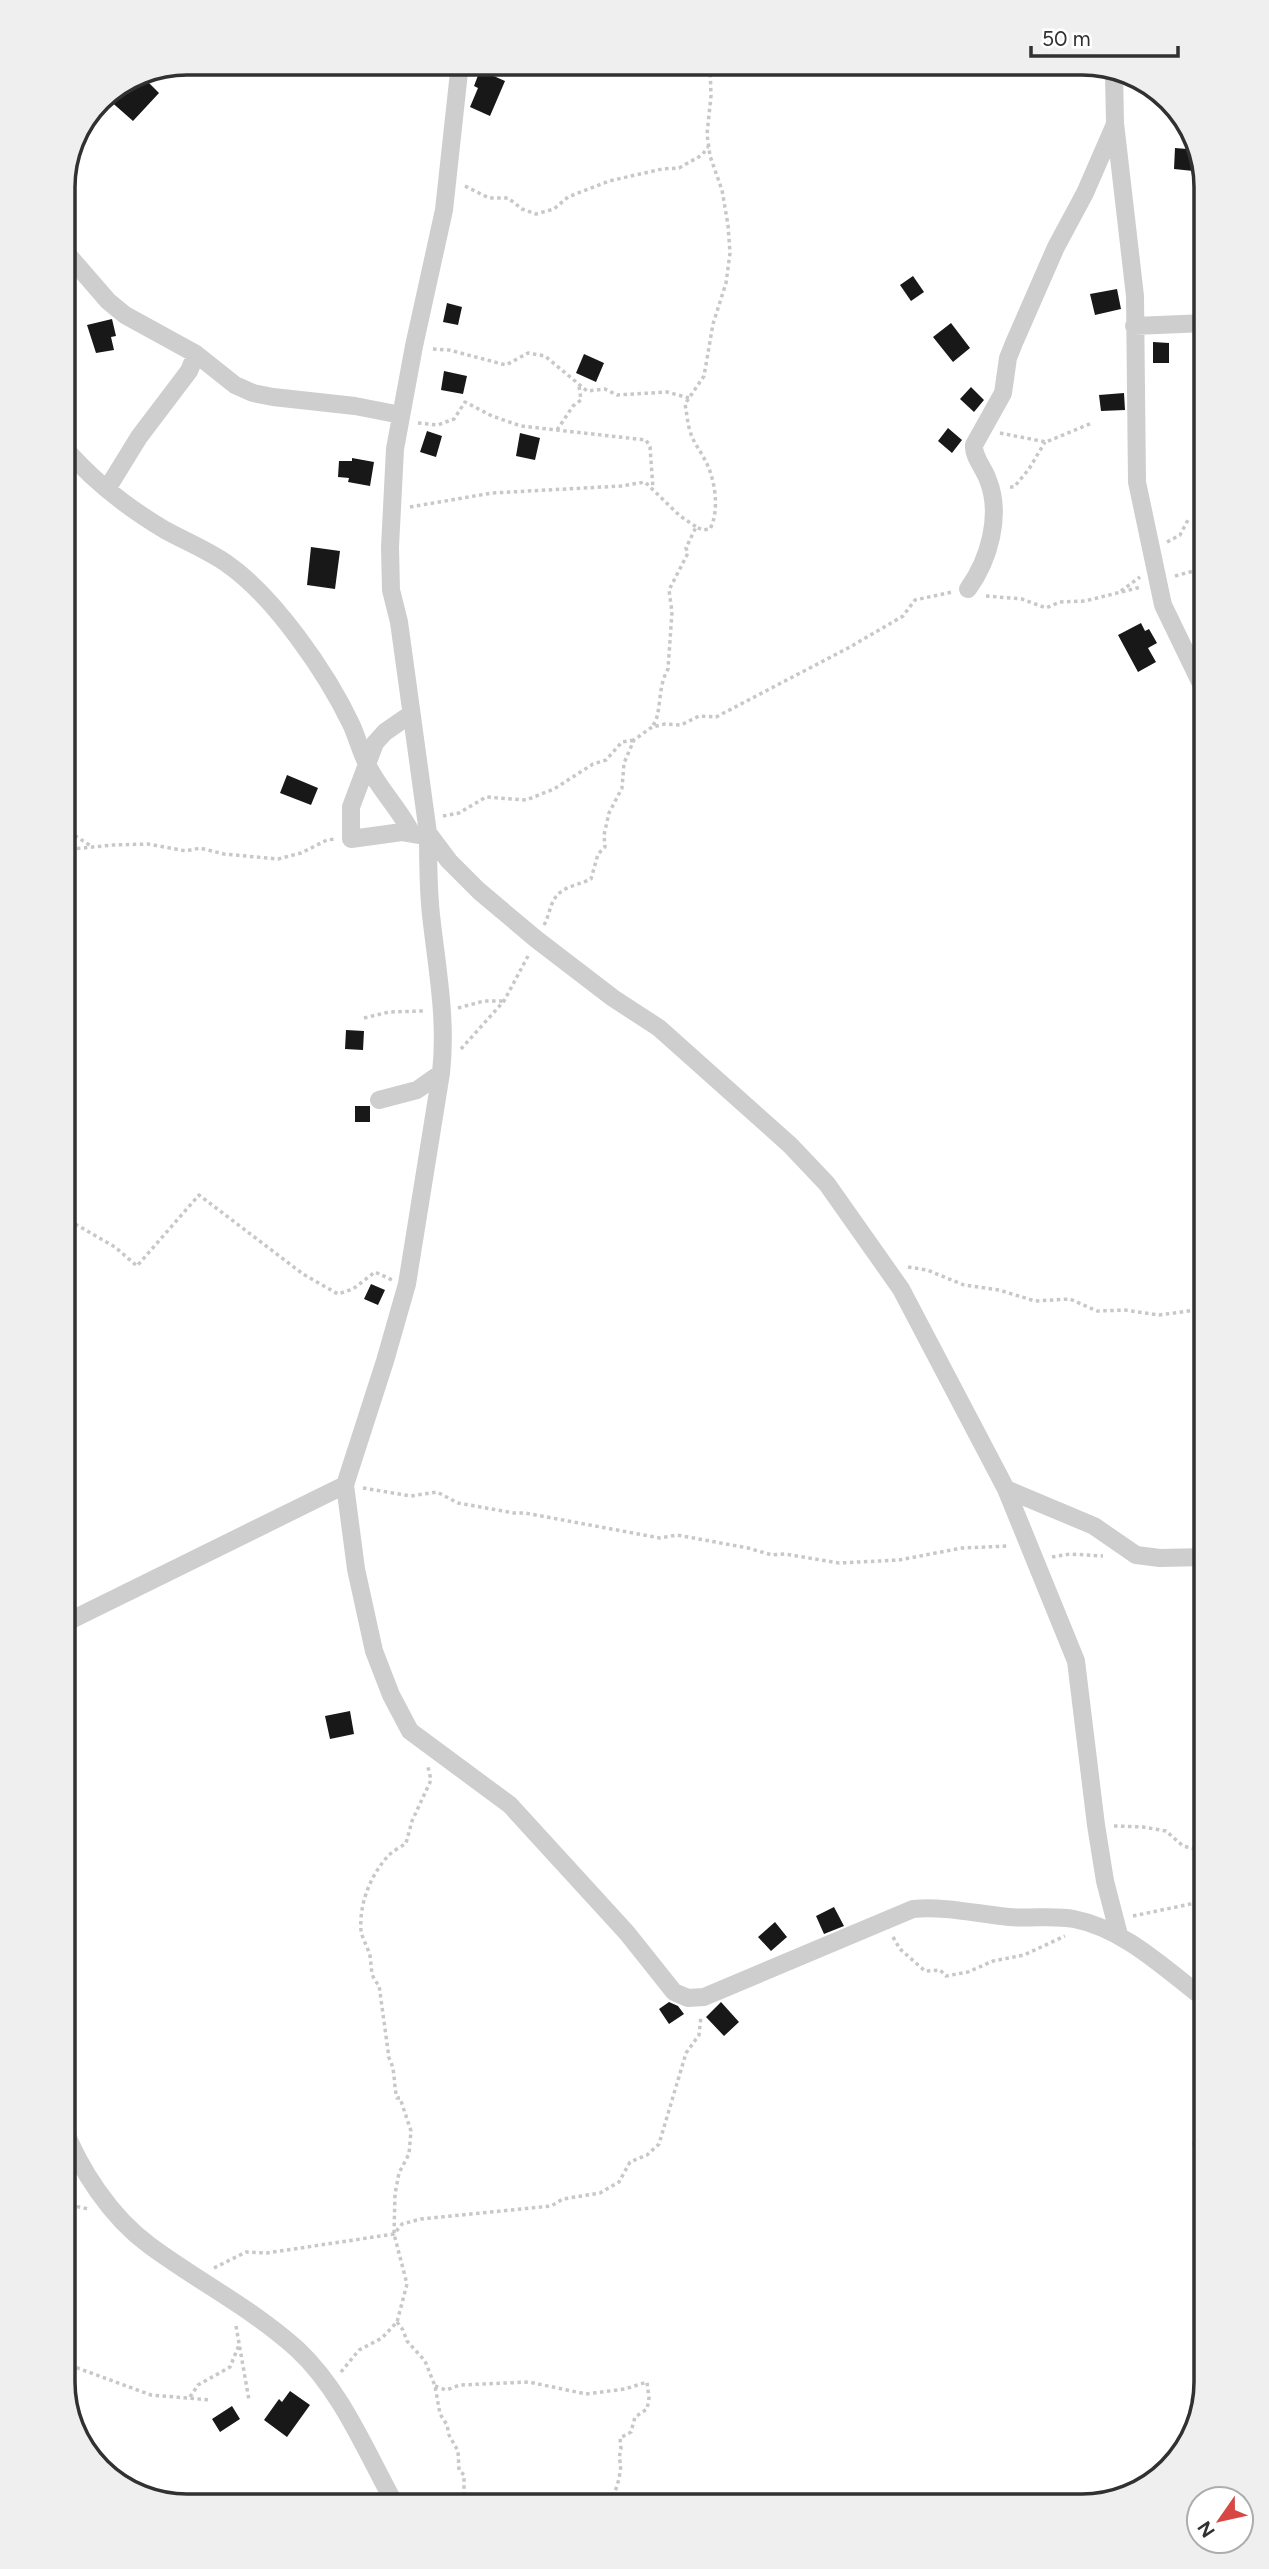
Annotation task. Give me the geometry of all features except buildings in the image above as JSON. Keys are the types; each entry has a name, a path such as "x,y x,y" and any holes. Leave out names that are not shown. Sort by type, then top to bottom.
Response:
{"street":[{"path":"459,75 447,187 395,449 391,590 399,622 411,714 444,1040 407,1284 345,1485 356,1569 374,1651 391,1695 410,1731 510,1805 627,1933 674,1992 688,1998 704,1997 913,1909 929,1908 1022,1917 1050,1916 1116,1927 1194,1990"},
{"path":"1114,80 1115,123 1132,264 1137,482 1154,569 1167,617 1194,670"},
{"path":"968,589 979,573 989,548 993,513 993,496 985,472 974,452 974,445 1003,393 1008,358 1014,343 1115,123"},
{"path":"75,263 108,301 125,315 196,354 235,384 253,393 355,406 400,420"},
{"path":"1134,326 1194,324"},
{"path":"107,488 139,437 189,372 196,354"},
{"path":"75,457 107,488 163,529 225,562 250,583 274,608 327,682 352,726 367,763 449,861 536,939 613,998 659,1028 790,1145 827,1184 885,1264 901,1289 1006,1489 1076,1661 1096,1825 1116,1927"},
{"path":"411,714 380,737 367,763 351,807 351,839 423,830"},
{"path":"380,1100 416,1090 441,1073"},
{"path":"75,1618 345,1485"},
{"path":"1006,1489 1094,1526 1136,1555 1194,1557"},
{"path":"75,2158 112,2211 147,2244 258,2315 299,2351 330,2386 389,2494"}],"path":[{"path":"423,830 459,813 486,796 526,800 554,789 593,764 606,760 622,742 634,740 657,720 659,694 668,669 672,612 669,590 688,553 686,548 696,527 710,529 716,501 706,460 698,450 690,431 685,404 704,376 713,324 726,283 730,253 729,225 709,145 710,75"},
{"path":"447,187 459,183 489,198 508,198 522,209 536,214 554,209 568,197 609,181 662,169 679,168 702,155 709,145"},
{"path":"414,346 449,350 506,365 528,352 545,356 587,391 605,388 617,395 667,392 689,398"},
{"path":"557,430 573,406 581,400 578,384"},
{"path":"400,420 438,425 454,418 464,402 521,426 646,440 650,447 654,490"},
{"path":"978,438 992,432 1046,442 1092,423"},
{"path":"993,496 1014,486 1030,469 1046,442"},
{"path":"392,508 492,492 621,486 645,482 687,522 703,530"},
{"path":"652,727 681,725 699,716 716,717 850,648 903,616 915,600 968,589 974,595 1023,599 1046,608 1060,602 1085,601 1119,592 1154,569 1167,542 1180,535 1189,518"},
{"path":"1119,592 1154,569 1194,569"},
{"path":"460,1050 504,1001 550,915 553,899 564,889 591,879 598,854 605,847 604,835 609,813 622,788 624,763 634,740"},
{"path":"75,836 93,847"},
{"path":"75,849 148,844 186,851 200,848 224,854 278,859 301,853 327,840 351,839"},
{"path":"364,1018 389,1012 452,1010 484,1000 504,1001"},
{"path":"75,1224 115,1247 136,1266 199,1195 303,1273 338,1294 353,1289 374,1272 407,1284"},
{"path":"885,1264 927,1270 964,1284 999,1290 1035,1301 1070,1299 1097,1311 1125,1310 1159,1315 1194,1310"},
{"path":"345,1485 411,1496 437,1492 458,1503 525,1513 590,1527 660,1538 677,1535 772,1555 785,1554 839,1563 899,1560 962,1548 1017,1546 1056,1557 1070,1554 1105,1556"},
{"path":"330,2386 359,2350 382,2338 397,2322 407,2284 394,2234 395,2194 399,2173 409,2154 411,2131 393,2085 394,2068 389,2058 379,1986 372,1979 368,1949 361,1933 370,1880 382,1868 389,1855 406,1843 412,1821 431,1780 427,1765"},
{"path":"1096,1825 1166,1831 1183,1846 1194,1848"},
{"path":"1116,1927 1194,1904"},
{"path":"913,1909 892,1938 900,1949 925,1971 940,1970 946,1976 968,1972 993,1961 1024,1955 1093,1924"},
{"path":"197,2277 246,2252 267,2253 394,2234 402,2224 421,2219 551,2206 563,2199 600,2193 619,2182 630,2162 647,2155 659,2144 686,2053 699,2035 704,1997"},
{"path":"228,2297 240,2343 249,2400"},
{"path":"397,2322 407,2341 425,2361 436,2386 440,2414 458,2451 459,2470 464,2475 464,2494"},
{"path":"190,2397 198,2385 230,2367 240,2343"},
{"path":"75,2367 151,2395 211,2400"},
{"path":"436,2386 446,2390 460,2385 529,2382 586,2394 625,2389 647,2382 647,2409 635,2417 631,2432 620,2438 621,2465 614,2494"}]}
